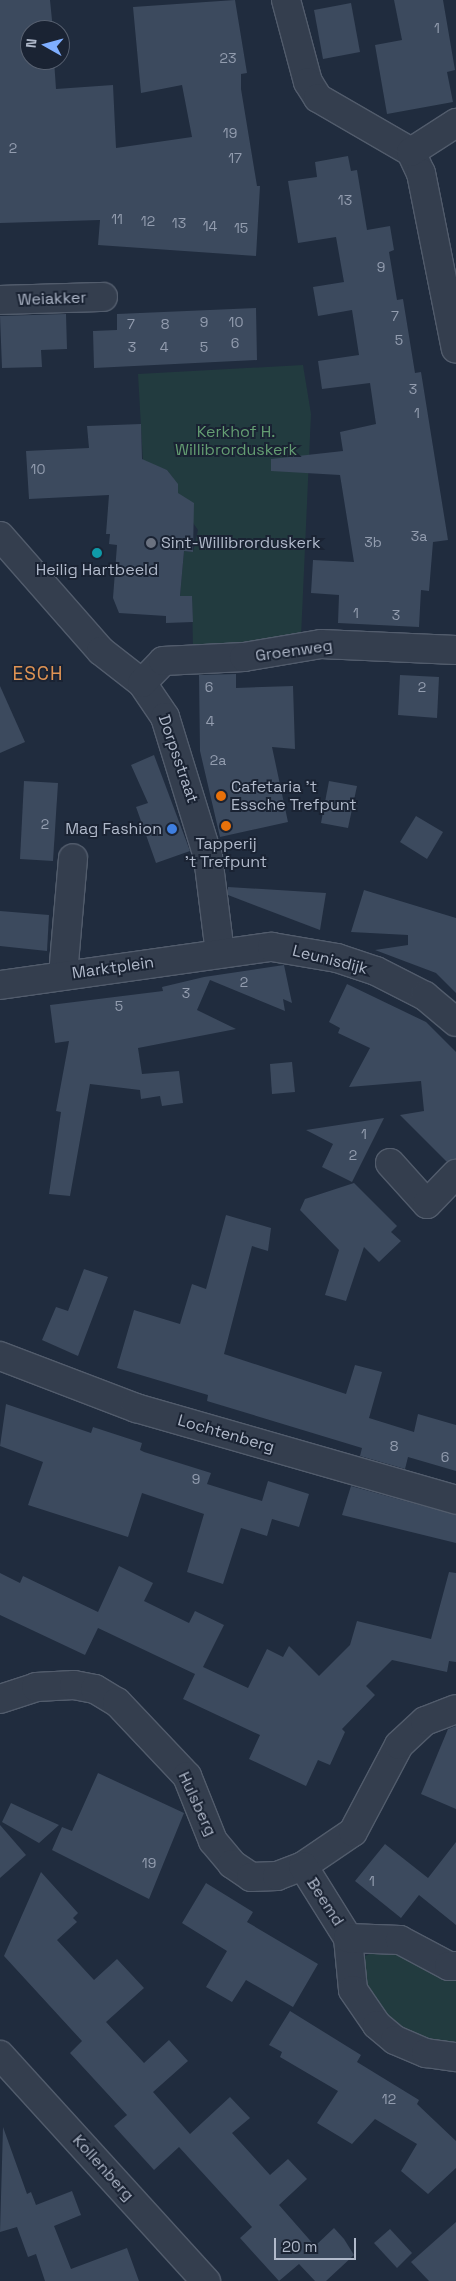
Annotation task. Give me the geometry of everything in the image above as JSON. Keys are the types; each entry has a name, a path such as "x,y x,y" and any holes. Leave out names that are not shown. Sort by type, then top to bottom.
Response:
{"street":[{"path":"286,0 308,82 318,98 411,152 420,173 456,349"},
{"path":"411,152 456,124"},
{"name":"Weiakker","path":"0,300 103,297"},
{"name":"Dorpsstraat","path":"0,536 101,651 142,683 165,717 188,779 208,857 220,953"},
{"name":"Groenweg","path":"142,683 163,661 244,657 321,644 456,650"},
{"name":"Marktplein","path":"72,858 63,975 220,953"},
{"name":"Leunisdijk","path":"220,953 272,947 337,958 376,971 424,996 456,1022"},
{"path":"0,985 63,975"},
{"path":"390,1162 427,1204 456,1174"},
{"name":"Lochtenberg","path":"0,1356 136,1408 456,1500"},
{"name":"Hulsberg","path":"0,1699 36,1687 74,1685 94,1689 117,1702 187,1776 214,1841 232,1864 251,1877 277,1876 303,1866 353,1832 410,1732 456,1709"},
{"name":"Beemd","path":"303,1866 348,1938 353,1990 377,2025 395,2040 426,2053 456,2056"},
{"name":"Beemd","path":"348,1938 400,1940 449,1966 456,1966"},
{"name":"Kollenberg","path":"0,2055 206,2281"}],"green space":[{"name":"Kerkhof H. Willibrorduskerk","path":"303,365 311,414 301,637 193,650 192,596 180,596 184,551 193,552 198,530 177,500 178,486 167,470 143,462 138,374"},
{"path":"382,1948 456,1978 456,2048 391,2025 363,1979 363,1957"}],"building":[{"path":"0,0 50,0 52,20 20,20 20,70 55,70 56,89 113,85 116,148 192,137 182,85 141,93 133,7 235,0 247,73 241,74 241,89 257,186 260,186 256,256 98,245 100,220 0,223"},
{"path":"394,0 443,0 455,70 447,72 453,102 387,114 375,45 402,40"},
{"path":"351,3 360,52 323,59 314,10"},
{"path":"348,156 351,171 357,170 367,230 390,226 394,250 389,252 397,300 403,299 415,373 421,372 448,540 433,542 429,591 421,590 419,627 338,623 339,595 311,593 313,560 354,562 340,475 271,471 271,459 343,451 340,432 376,424 370,383 322,389 318,361 359,355 352,310 318,316 313,287 344,282 336,237 298,243 288,181 317,177 315,162"},
{"path":"256,308 257,360 94,368 93,331 117,330 117,314"},
{"path":"66,314 67,349 41,350 42,367 2,368 0,316"},
{"name":"Sint-Willibrorduskerk","path":"141,424 142,459 167,470 178,484 178,493 194,503 193,552 184,551 180,596 192,596 193,622 166,623 166,616 119,613 113,598 117,545 109,544 110,534 106,534 109,495 29,499 26,451 89,448 87,426"},
{"path":"236,674 236,688 293,686 295,749 272,747 288,822 220,837 200,751 199,675"},
{"path":"400,675 439,677 437,718 398,715"},
{"path":"0,686 25,742 0,753"},
{"path":"154,755 190,851 156,863 136,807 148,803 131,765"},
{"path":"24,781 58,783 53,861 20,859"},
{"path":"329,781 357,786 348,828 321,823"},
{"path":"416,816 443,832 427,859 400,842"},
{"path":"228,887 326,893 320,930 228,895"},
{"path":"364,890 456,918 456,993 436,973 375,950 408,945 408,935 351,932"},
{"path":"0,911 49,915 47,951 0,946"},
{"path":"284,965 292,1003 283,999 285,1011 210,980 197,1010 236,1029 138,1048 142,1074 179,1071 183,1103 162,1106 160,1096 141,1099 140,1090 90,1084 70,1196 49,1194 61,1112 56,1111 69,1041 55,1043 50,1005 163,991 162,987 204,977"},
{"path":"347,984 426,1022 456,1052 456,1159 447,1162 400,1115 424,1111 421,1081 349,1087 370,1048 338,1033 340,1028 329,1022"},
{"path":"292,1062 295,1092 272,1094 270,1064"},
{"path":"384,1118 352,1182 322,1167 333,1144 306,1130"},
{"path":"354,1183 397,1226 391,1232 401,1241 379,1262 364,1247 346,1301 325,1295 339,1250 300,1210 305,1199"},
{"path":"226,1215 271,1228 268,1251 252,1246 224,1354 346,1394 355,1365 382,1372 369,1418 414,1432 418,1414 456,1425 456,1471 408,1457 405,1469 360,1456 362,1448 207,1401 208,1395 117,1368 134,1310 180,1324 192,1284 206,1289"},
{"path":"84,1269 108,1277 78,1356 42,1340 56,1307 68,1311"},
{"path":"6,1404 91,1433 93,1427 142,1443 140,1450 144,1452 211,1473 207,1484 262,1501 268,1481 309,1494 299,1527 272,1519 267,1536 241,1528 223,1584 187,1572 204,1514 142,1493 128,1537 28,1505 43,1462 0,1446"},
{"path":"351,1486 456,1515 456,1543 342,1515"},
{"path":"119,1566 153,1583 144,1601 189,1623 195,1611 224,1625 203,1667 248,1688 267,1649 283,1657 289,1646 319,1676 350,1645 357,1621 431,1639 449,1572 456,1573 456,1662 449,1661 447,1672 392,1660 366,1686 375,1695 342,1729 345,1732 330,1765 318,1760 306,1786 249,1759 260,1735 183,1699 195,1674 98,1628 85,1655 0,1615 0,1573 20,1583 23,1576 98,1612"},
{"path":"456,1726 456,1809 421,1794 448,1729"},
{"path":"98,1773 184,1813 149,1899 52,1850 62,1827 72,1831"},
{"path":"11,1803 59,1825 39,1843 2,1822"},
{"path":"0,1825 26,1855 0,1878"},
{"path":"456,1842 456,1925 419,1895 401,1918 355,1881 385,1844 428,1878"},
{"path":"41,1872 78,1913 73,1918 77,1922 57,1940 94,1980 117,1959 144,1988 106,2022 144,2063 169,2040 188,2061 153,2092 190,2134 230,2097 250,2118 232,2133 270,2175 288,2159 307,2179 279,2205 315,2246 334,2228 354,2255 326,2281 315,2281 299,2264 279,2281 240,2238 252,2227 179,2147 154,2170 114,2126 127,2115 70,2053 82,2041 4,1956"},
{"path":"206,1883 253,1912 247,1922 318,1964 293,2007 246,1980 232,2002 206,1987 227,1951 182,1923"},
{"path":"290,2011 361,2055 357,2062 419,2100 417,2104 456,2141 456,2168 428,2194 401,2171 417,2144 375,2119 352,2144 317,2123 338,2091 280,2057 282,2052 269,2045"},
{"path":"3,2127 27,2194 31,2192 36,2205 72,2191 81,2215 54,2226 71,2269 127,2248 139,2281 45,2281 36,2254 28,2257 17,2227 0,2232"},
{"path":"456,2222 456,2281 429,2281 411,2262"},
{"path":"390,2229 412,2253 397,2268 374,2243"}],"place":[{"name":"Sint-Willibrorduskerk","path":"151,543"},
{"name":"Heilig Hartbeeld","path":"97,553"},
{"name":"Cafetaria 't Essche Trefpunt","path":"221,796"},
{"name":"Tapperij 't Trefpunt","path":"226,826"},
{"name":"Mag Fashion","path":"172,829"}],"district":[{"name":"ESCH","path":"38,674"}]}
